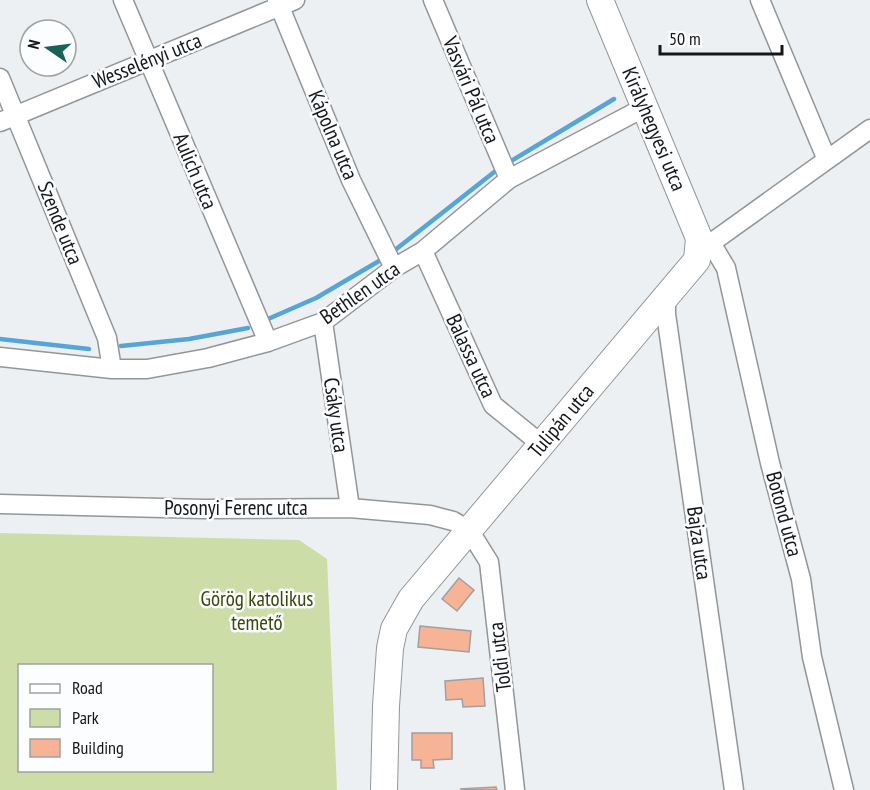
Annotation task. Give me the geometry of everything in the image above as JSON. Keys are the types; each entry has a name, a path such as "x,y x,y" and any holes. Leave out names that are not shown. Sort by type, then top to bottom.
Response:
{"main road":[{"name":"Királyhegyesi utca","path":"600,0 704,251"},
{"name":"Tulipán utca","path":"384,790 387,668 394,629 411,598 704,251"}],"street":[{"name":"Aulich utca","path":"123,0 268,342"},
{"name":"Vasvári Pál utca","path":"433,0 509,179"},
{"path":"760,0 827,160"},
{"name":"Wesselényi utca","path":"8,119 284,2"},
{"name":"Kápolna utca","path":"284,2 351,180 394,268"},
{"name":"Szende utca","path":"0,78 8,119 107,338 112,369"},
{"name":"Bethlen utca","path":"0,357 112,369 147,369 208,358 268,342 323,322 394,268 423,251 509,179 645,107"},
{"name":"Tulipán utca","path":"704,251 870,129"},
{"name":"Balassa utca","path":"423,251 493,405 541,444"},
{"name":"Botond utca","path":"704,251 726,268 770,463 801,579 812,657 844,790"},
{"name":"Bajza utca","path":"666,297 666,314 734,790"},
{"name":"Csáky utca","path":"323,322 350,507"},
{"name":"Posonyi Ferenc utca","path":"0,504 204,509 350,507 430,515 453,521 469,530"},
{"name":"Toldi utca","path":"469,530 489,562 515,790"}],"green space":[{"name":"Görög katolikus temető","path":"0,533 299,540 327,559 337,790 0,790"}],"building":[{"path":"459,578 474,590 457,611 442,599"},
{"path":"420,626 471,631 469,652 418,647"},
{"path":"483,678 485,706 463,707 462,699 446,700 445,681"},
{"path":"412,733 452,733 452,759 433,760 434,768 421,768 421,760 412,760"},
{"path":"496,787 497,790 461,789"}],"waterway":[{"path":"506,164 614,99"},
{"path":"395,250 498,169"},
{"path":"268,319 316,298 379,261"},
{"path":"121,346 189,339 248,328"},
{"path":"0,339 89,349"}]}
